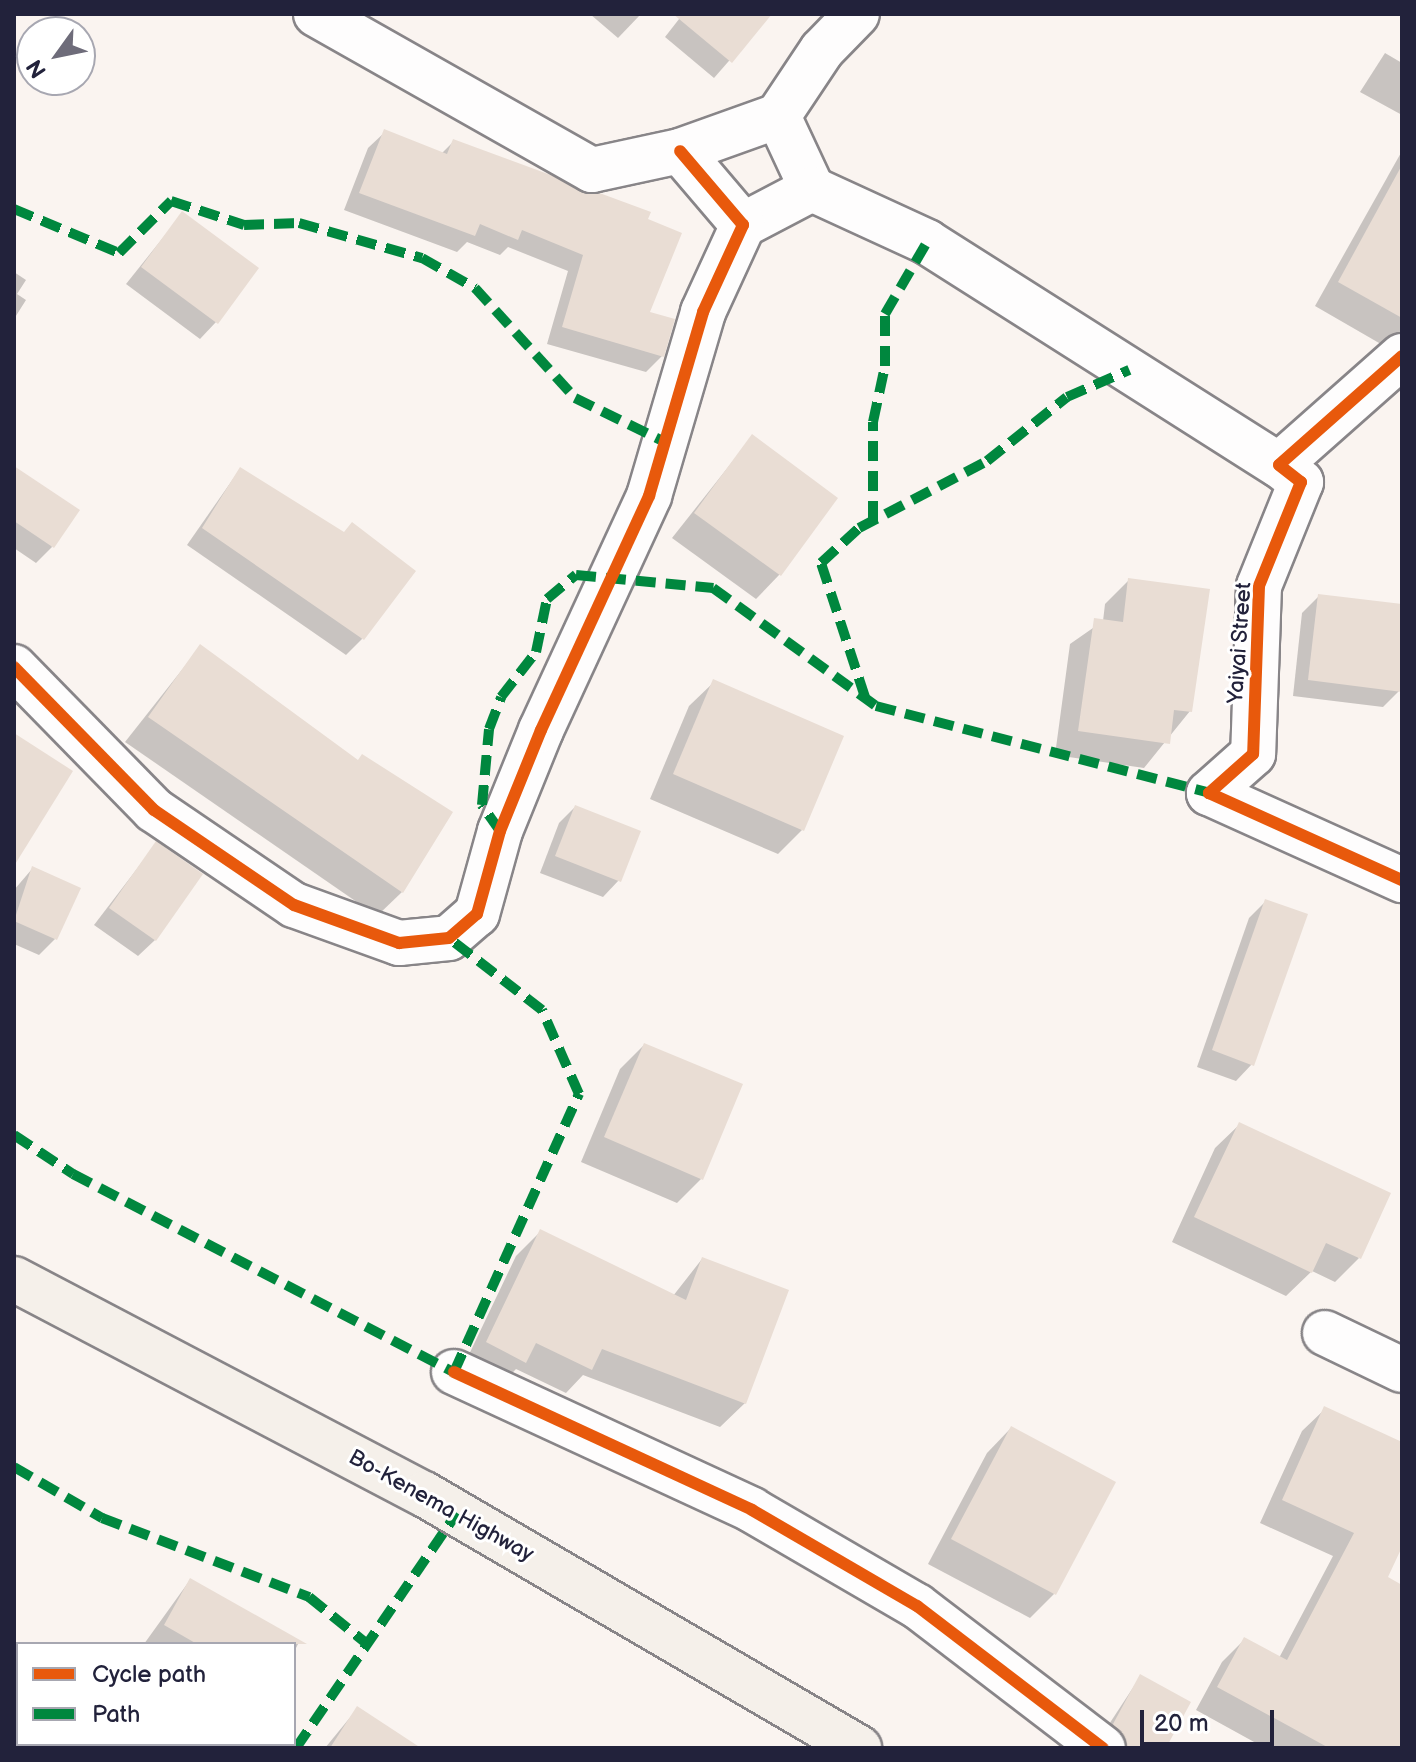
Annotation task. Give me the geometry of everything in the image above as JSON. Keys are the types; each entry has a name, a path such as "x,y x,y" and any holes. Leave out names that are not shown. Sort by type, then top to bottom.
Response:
{"highway":[{"name":"Bo-Kenema Highway","path":"14,1279 424,1494 859,1748"}],"street":[{"path":"316,14 592,170 680,151 778,116 822,50 857,14"},
{"path":"778,116 812,189 927,242 1279,465 1402,356"},
{"path":"680,151 743,225"},
{"path":"14,667 114,777 294,905 399,943 449,938 477,914 500,831 649,496 703,312 743,225 812,189"},
{"name":"Yaiyai Street","path":"1279,465 1301,482 1259,586 1253,754 1209,793 1402,880"},
{"path":"1325,1333 1402,1370"},
{"path":"454,1372 766,1518 917,1606 1103,1748"}],"building":[{"path":"673,14 772,14 732,63"},
{"path":"384,129 447,154 453,139 651,212 648,219 682,233 650,312 675,319 664,357 562,327 583,255 522,230 518,240 480,224 475,236 359,193"},
{"path":"1402,165 1402,318 1338,282"},
{"path":"182,211 259,268 218,324 141,267"},
{"path":"752,434 838,498 781,576 694,513"},
{"path":"14,466 80,510 54,548 14,521"},
{"path":"240,467 344,532 352,522 416,571 364,640 202,528"},
{"path":"1128,578 1210,589 1192,712 1174,710 1170,744 1078,731 1094,618 1123,622"},
{"path":"1318,594 1402,604 1402,692 1308,680"},
{"path":"200,644 358,760 362,754 453,812 403,893 148,717"},
{"path":"713,679 844,736 804,831 673,774"},
{"path":"14,733 73,771 14,866"},
{"path":"575,805 641,831 621,882 555,856"},
{"path":"156,841 203,874 156,941 109,908"},
{"path":"32,866 81,888 57,940 14,921"},
{"path":"1265,899 1308,914 1254,1066 1212,1050"},
{"path":"644,1043 743,1084 703,1180 604,1137"},
{"path":"1239,1122 1391,1193 1361,1259 1326,1243 1312,1273 1194,1217"},
{"path":"540,1229 686,1300 702,1257 789,1290 746,1404 602,1349 592,1370 536,1343 526,1363 486,1342"},
{"path":"1324,1406 1402,1442 1402,1547 1388,1577 1402,1585 1402,1748 1329,1748 1217,1687 1244,1637 1287,1660 1354,1533 1282,1500"},
{"path":"1011,1426 1116,1482 1056,1595 951,1539"},
{"path":"190,1578 307,1644 194,1642 164,1625"},
{"path":"1140,1674 1191,1702 1166,1748 1127,1748 1113,1724"},
{"path":"357,1706 421,1748 330,1748"}],"marked path":[{"path":"14,209 119,253 171,201 244,225 299,223 422,258 475,288 575,398 665,442"},
{"path":"873,521 873,422 885,366 885,314 927,242"},
{"path":"865,697 821,563 859,528 987,461 1067,397 1129,370"},
{"path":"500,831 482,805 489,729 501,697 536,652 547,599 576,575 713,588 876,706 1209,793"},
{"path":"14,1135 73,1174 454,1372 579,1094 542,1010 449,938"},
{"path":"14,1467 102,1518 309,1597 367,1644"},
{"path":"296,1748 457,1513"}],"cycle path":[{"path":"14,667 154,810 294,905 399,943 449,938 477,914 500,831 541,730 649,496 703,312 743,225 680,151"},
{"path":"1402,356 1279,465 1301,482 1259,586 1253,754 1209,793 1402,880"},
{"path":"454,1372 752,1510 917,1606 1103,1748"}]}
